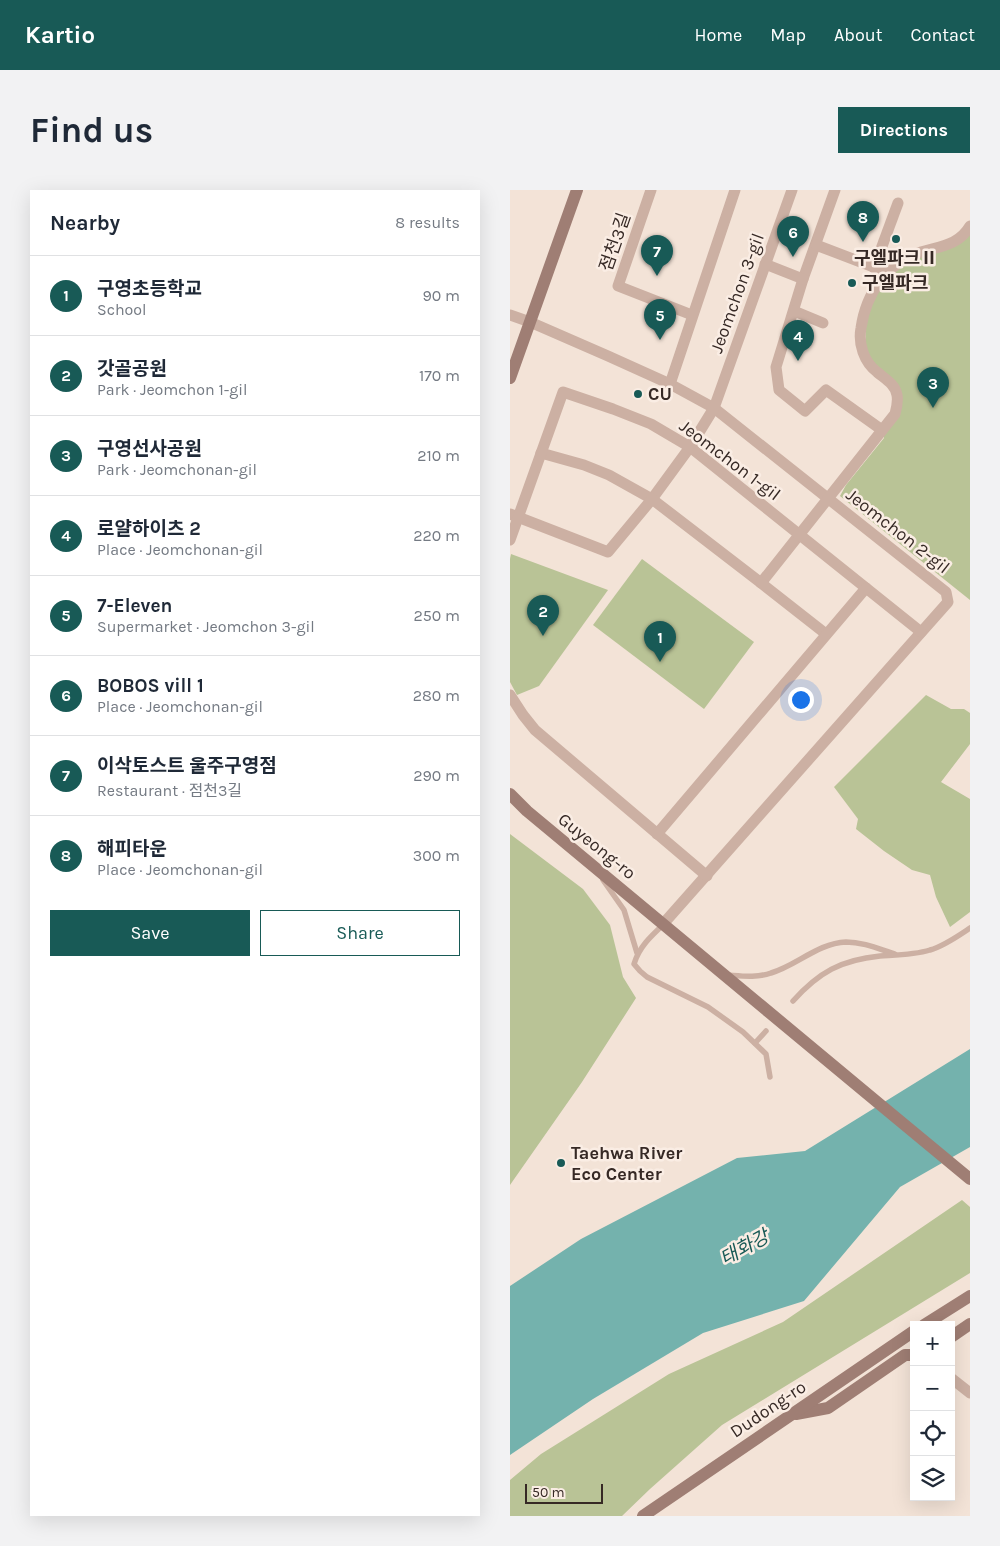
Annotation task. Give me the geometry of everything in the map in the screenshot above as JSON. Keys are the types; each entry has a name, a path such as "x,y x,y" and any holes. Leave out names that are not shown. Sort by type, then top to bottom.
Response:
{"main road":[{"path":"510,378 577,190"},
{"name":"Guyeong-ro","path":"510,794 527,811 970,1179"},
{"path":"930,1321 970,1296"},
{"path":"955,1334 970,1324"},
{"name":"Dudong-ro","path":"643,1516 910,1334"},
{"path":"791,1415 828,1408 905,1355 910,1355"}],"street":[{"name":"점천3길","path":"651,190 618,286 692,315"},
{"name":"Jeomchon 3-gil","path":"670,384 735,190"},
{"name":"Jeomchon 3-gil","path":"652,499 690,447 714,408 792,190"},
{"path":"835,190 776,367 779,390 805,411 826,390 882,430"},
{"path":"874,268 898,203"},
{"path":"761,583 895,414 898,403 897,393 889,381 876,371 866,358 859,342 865,308 873,291 887,272 906,257 952,244 966,233 970,226"},
{"path":"816,245 887,272"},
{"path":"765,264 804,279"},
{"path":"794,311 823,323"},
{"path":"510,315 530,322"},
{"name":"Jeomchon 2-gil","path":"530,322 670,384 714,408 946,592 948,602 664,923"},
{"name":"Jeomchon 1-gil","path":"510,540 514,515 541,453 564,392 652,424 690,447 921,632"},
{"path":"541,453 584,465 609,475 652,499 826,634"},
{"path":"514,515 608,552 652,499"},
{"path":"657,834 866,588"},
{"path":"510,695 535,730 707,876"},
{"path":"955,1381 970,1393"}],"lane":[{"path":"594,866 624,910 638,953"},
{"path":"664,923 638,953 634,964 647,977 708,1007 756,1044 766,1054 770,1078"},
{"path":"793,1000 815,979 828,970 861,959 931,950 953,940 970,928"},
{"path":"725,975 749,977 769,974 830,945 846,942 866,944 897,955"},
{"path":"756,1044 766,1031"}],"green space":[{"path":"970,226 970,600 840,496 846,485 884,438 882,430 895,414 897,393 866,358 865,307 896,263 952,244"},
{"path":"511,554 608,590 539,686 517,695 510,682"},
{"path":"642,559 754,642 704,709 593,625"},
{"path":"926,695 951,709 964,709 970,713 970,744 941,782 970,799 970,912 950,927 936,897 930,875 912,870 856,829 858,819 834,787"},
{"path":"510,834 583,889 610,925 623,977 636,998 582,1082 510,1185"},
{"path":"962,1200 970,1207 970,1273 722,1425 622,1516 510,1516 510,1480 541,1454 669,1374 783,1322"}],"water":[{"name":"태화강","path":"970,1049 970,1147 900,1187 804,1301 703,1333 593,1399 510,1455 510,1286 581,1239 737,1158 805,1151"}],"place":[{"name":"구엘파크Ⅱ","path":"896,239"},
{"name":"해피타운","path":"863,242"},
{"name":"BOBOS vill 1","path":"793,257"},
{"name":"이삭토스트 울주구영점","path":"657,276"},
{"name":"구엘파크","path":"852,283"},
{"name":"7-Eleven","path":"660,340"},
{"name":"로얄하이츠 2","path":"798,361"},
{"name":"CU","path":"638,394"},
{"name":"구영선사공원","path":"933,408"},
{"name":"갓골공원","path":"543,636"},
{"name":"구영초등학교","path":"660,662"},
{"name":"Taehwa River Eco Center","path":"561,1163"}]}
